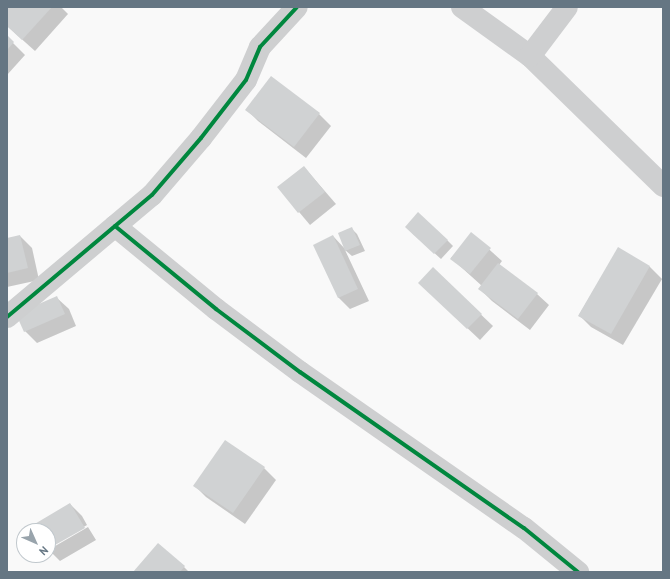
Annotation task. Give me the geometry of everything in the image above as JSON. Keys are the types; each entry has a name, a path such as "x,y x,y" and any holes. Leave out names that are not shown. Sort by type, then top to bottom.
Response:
{"street":[{"path":"7,317 152,195 201,138 246,80 260,47 297,7"},
{"path":"462,7 530,56 663,186"},
{"path":"530,56 567,7"},
{"path":"115,226 216,309 300,372 524,528 578,572"}],"building":[{"path":"7,7 52,7 22,40 7,26"},
{"path":"7,35 14,42 7,50"},
{"path":"271,76 320,113 294,147 245,110"},
{"path":"304,166 325,192 298,213 277,187"},
{"path":"418,212 448,240 434,254 405,227"},
{"path":"352,227 360,245 345,251 338,233"},
{"path":"471,232 491,248 470,274 450,259"},
{"path":"20,235 28,268 7,273 7,238"},
{"path":"333,235 358,289 338,298 313,245"},
{"path":"618,247 650,266 611,334 578,316"},
{"path":"498,263 538,293 518,319 478,289"},
{"path":"433,267 482,314 467,329 418,283"},
{"path":"57,296 65,314 24,332 16,314"},
{"path":"225,440 265,467 233,513 193,486"},
{"path":"70,503 85,528 56,544 56,523 36,523"},
{"path":"158,543 185,566 180,572 133,572"}],"cycle path":[{"path":"7,317 152,195 201,138 246,80 260,47 297,7"},
{"path":"115,226 216,309 300,372 524,528 578,572"}]}
